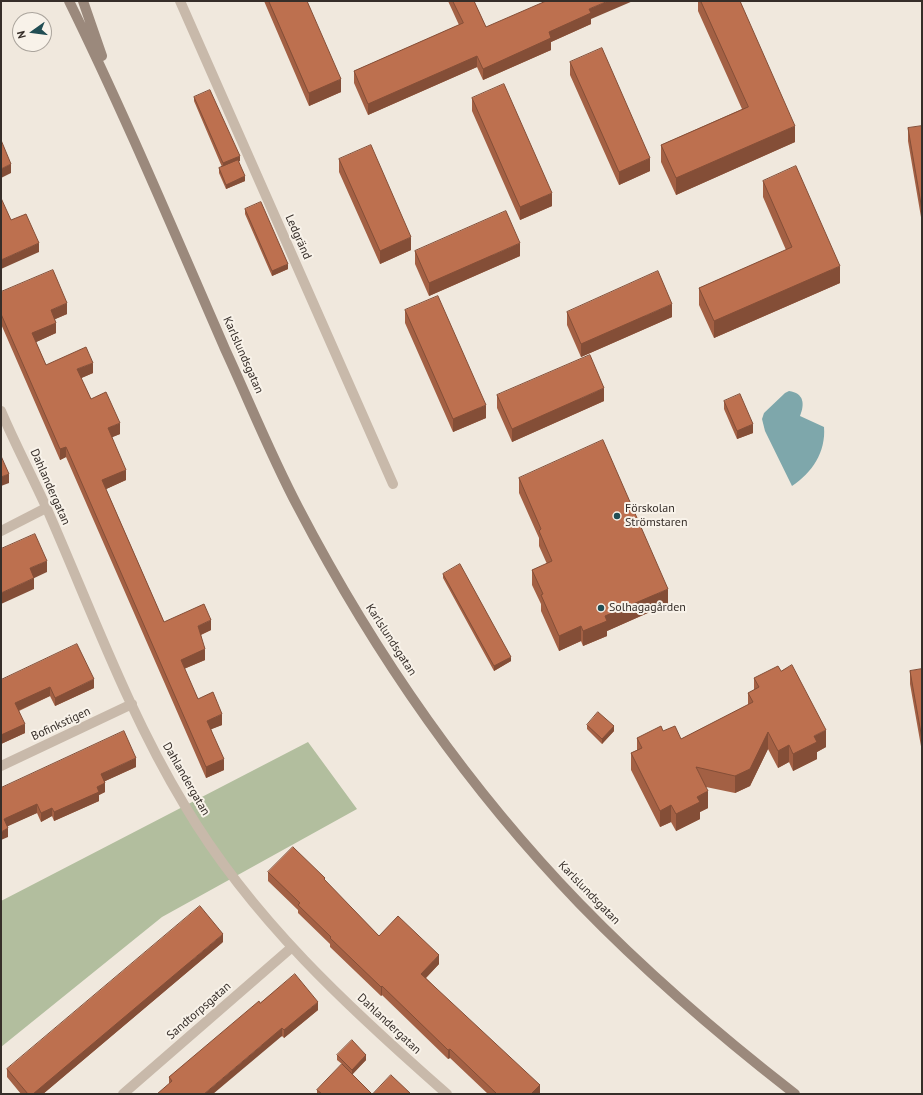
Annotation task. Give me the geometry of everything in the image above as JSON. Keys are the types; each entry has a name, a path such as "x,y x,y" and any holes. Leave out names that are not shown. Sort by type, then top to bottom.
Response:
{"main road":[{"name":"Karlslundsgatan","path":"69,1 115,96 217,330 296,504 341,587 398,677 475,783 578,902 662,984 708,1024 795,1094"},
{"name":"Karlslundsgatan","path":"83,1 115,96"}],"street":[{"name":"Ledgränd","path":"180,1 393,484"},
{"name":"Dahlandergatan","path":"1,411 46,508 94,622 148,741 185,807 247,895 291,948 366,1023 447,1094"},
{"path":"1,531 46,508"},
{"name":"Bofinkstigen","path":"1,766 132,704"},
{"name":"Sandtorpsgatan","path":"123,1094 291,948"}],"green space":[{"path":"308,742 357,809 162,917 1,1047 1,901"}],"water":[{"path":"789,391 798,394 802,400 803,403 800,416 824,427 823,445 816,461 806,475 792,486 765,431 762,419 764,413"}],"building":[{"path":"269,1 307,1 341,79 309,93"},
{"path":"453,1 474,1 486,27 546,1 608,1 589,9 591,13 549,32 551,38 483,69 477,56 368,104 354,71 463,23"},
{"path":"701,1 740,1 795,126 676,178 661,145 748,107"},
{"path":"602,48 650,158 619,172 570,62"},
{"path":"504,84 552,193 520,207 472,98"},
{"path":"210,90 240,156 223,163 194,97"},
{"path":"922,126 922,210 908,128"},
{"path":"1,140 11,164 1,169"},
{"path":"371,145 411,237 380,251 339,159"},
{"path":"238,160 245,176 226,185 219,168"},
{"path":"796,166 840,266 714,321 699,288 792,247 763,181"},
{"path":"1,198 11,220 26,214 39,243 1,260"},
{"path":"261,202 288,264 272,271 245,209"},
{"path":"506,211 520,243 429,283 415,251"},
{"path":"53,270 67,303 51,310 56,323 32,333 46,365 86,347 93,363 77,369 91,399 106,392 120,423 108,428 126,470 102,480 164,622 204,604 211,620 198,626 205,649 181,660 198,699 213,692 222,714 207,721 224,759 206,767 66,447 60,449 1,314 1,292"},
{"path":"658,271 672,304 581,344 567,312"},
{"path":"438,296 486,405 453,419 405,310"},
{"path":"590,355 604,388 512,429 497,395"},
{"path":"740,394 753,424 737,431 724,401"},
{"path":"603,440 668,589 605,616 607,621 583,631 581,626 559,636 532,570 552,561 539,531 541,529 519,478"},
{"path":"1,456 9,474 1,477"},
{"path":"35,534 47,561 30,568 34,578 1,593 1,549"},
{"path":"460,564 511,657 494,666 443,574"},
{"path":"77,644 94,679 55,698 50,687 15,703 25,724 1,735 1,680"},
{"path":"792,665 826,730 814,736 817,742 793,754 789,745 778,751 768,732 750,769 735,776 696,767 708,791 697,797 700,802 676,814 671,805 660,811 631,753 642,748 637,738 661,726 663,731 675,726 681,739 753,702 748,693 759,687 754,678 778,666 781,671"},
{"path":"922,669 922,739 910,671"},
{"path":"598,712 614,726 602,739 587,725"},
{"path":"124,731 136,758 101,774 105,783 97,787 99,792 54,812 52,808 41,813 37,804 4,819 8,828 1,832 1,788"},
{"path":"293,847 325,878 324,879 379,936 398,916 439,955 421,974 540,1085 531,1094 497,1094 450,1049 448,1050 382,986 381,987 298,905 300,903 268,872"},
{"path":"200,906 223,934 33,1094 28,1094 7,1069"},
{"path":"295,974 318,1002 284,1030 282,1028 204,1094 157,1094 172,1081 169,1077 259,1001 260,1003"},
{"path":"352,1040 366,1055 352,1070 337,1055"},
{"path":"342,1064 372,1094 322,1094 317,1090"},
{"path":"391,1075 411,1094 373,1094"}],"place":[{"name":"Förskolan Strömstaren","path":"617,516"},
{"name":"Solhagagården","path":"601,608"}]}
